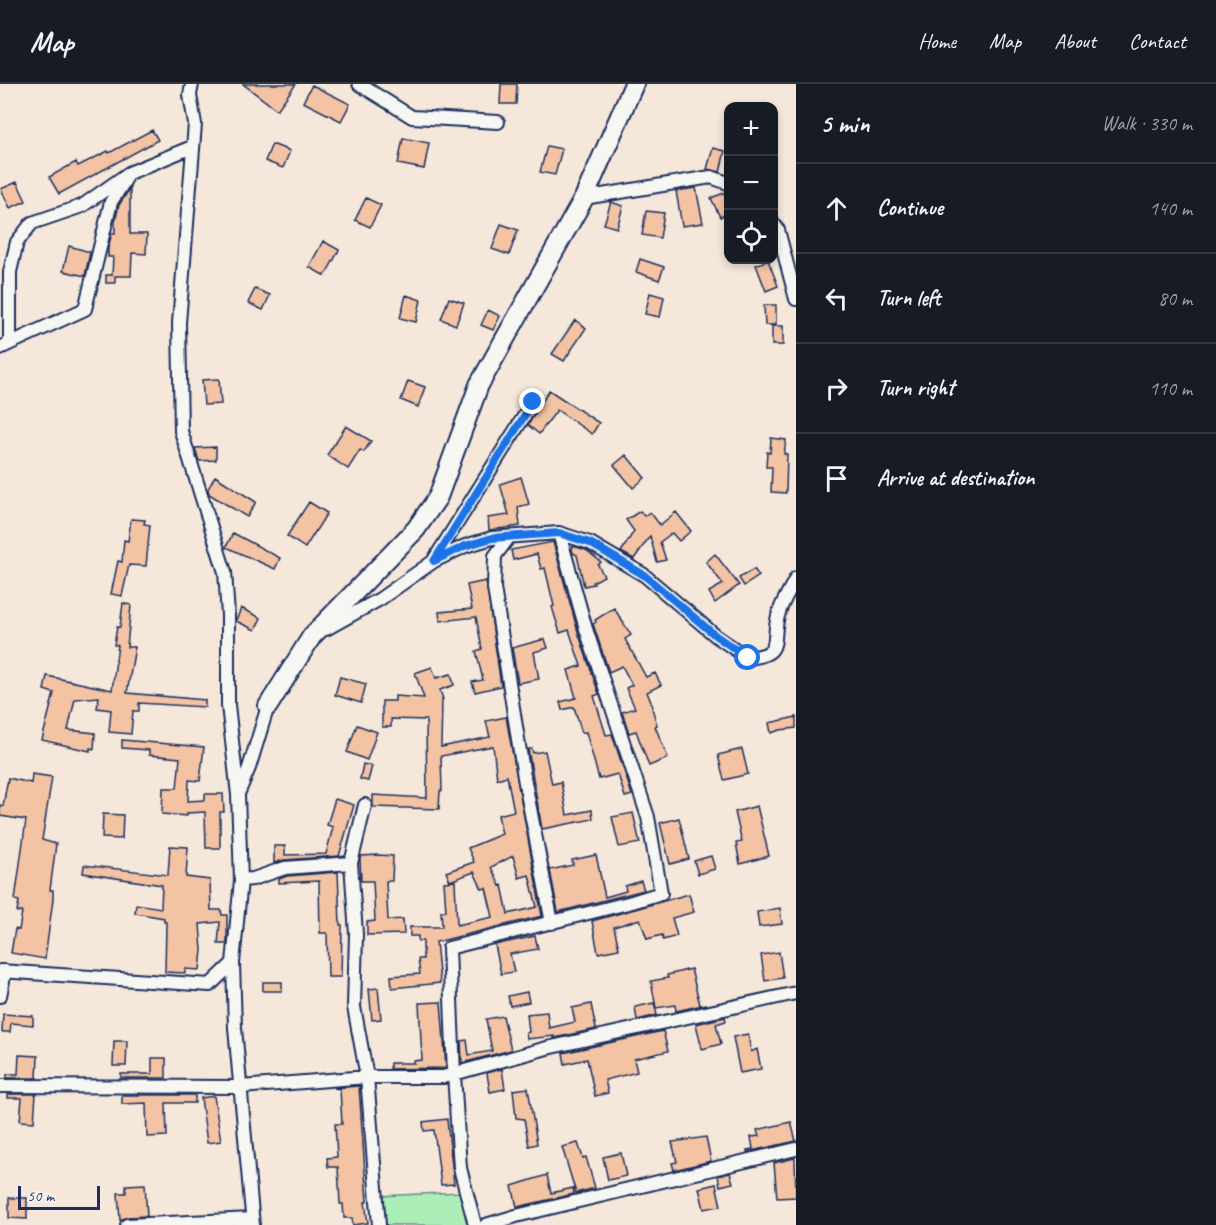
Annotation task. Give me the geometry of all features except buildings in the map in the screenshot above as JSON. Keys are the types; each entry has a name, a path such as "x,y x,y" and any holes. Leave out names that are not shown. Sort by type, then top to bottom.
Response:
{"street":[{"path":"127,1225 253,1222 235,1028 233,963 241,880 238,795 228,705 228,615 225,572 181,431 179,323 195,124 190,95 192,84"},
{"path":"359,84 412,117 498,122"},
{"path":"238,795 268,706 312,636 416,529 438,497 479,385 584,198 634,84"},
{"path":"129,173 111,202 85,309 5,345 10,272 17,242 32,223 82,206 129,173 192,147"},
{"path":"584,198 711,177 724,181"},
{"path":"778,230 796,299"},
{"path":"434,561 533,402"},
{"path":"312,636 380,599 434,561 465,546 492,538 559,533 590,543 644,575 716,636 748,658 765,656 775,646 778,616 796,578"},
{"path":"475,1225 460,1168 449,948 661,893 648,817 586,629 559,533"},
{"path":"508,537 495,556 494,588 524,777 552,923"},
{"path":"365,805 351,863 356,934 354,1006 367,1077 379,1225"},
{"path":"241,880 253,879 285,868 351,863"},
{"path":"0,996 2,971 210,985 233,963"},
{"path":"0,1086 240,1087 367,1077 443,1077 548,1048 796,993"},
{"path":"486,1225 796,1149"}],"green space":[{"path":"462,1192 468,1225 383,1225 380,1196"}],"route":[{"path":"533,402 434,561 465,546 492,538 559,533 590,543 644,575 716,636 748,658"}]}
